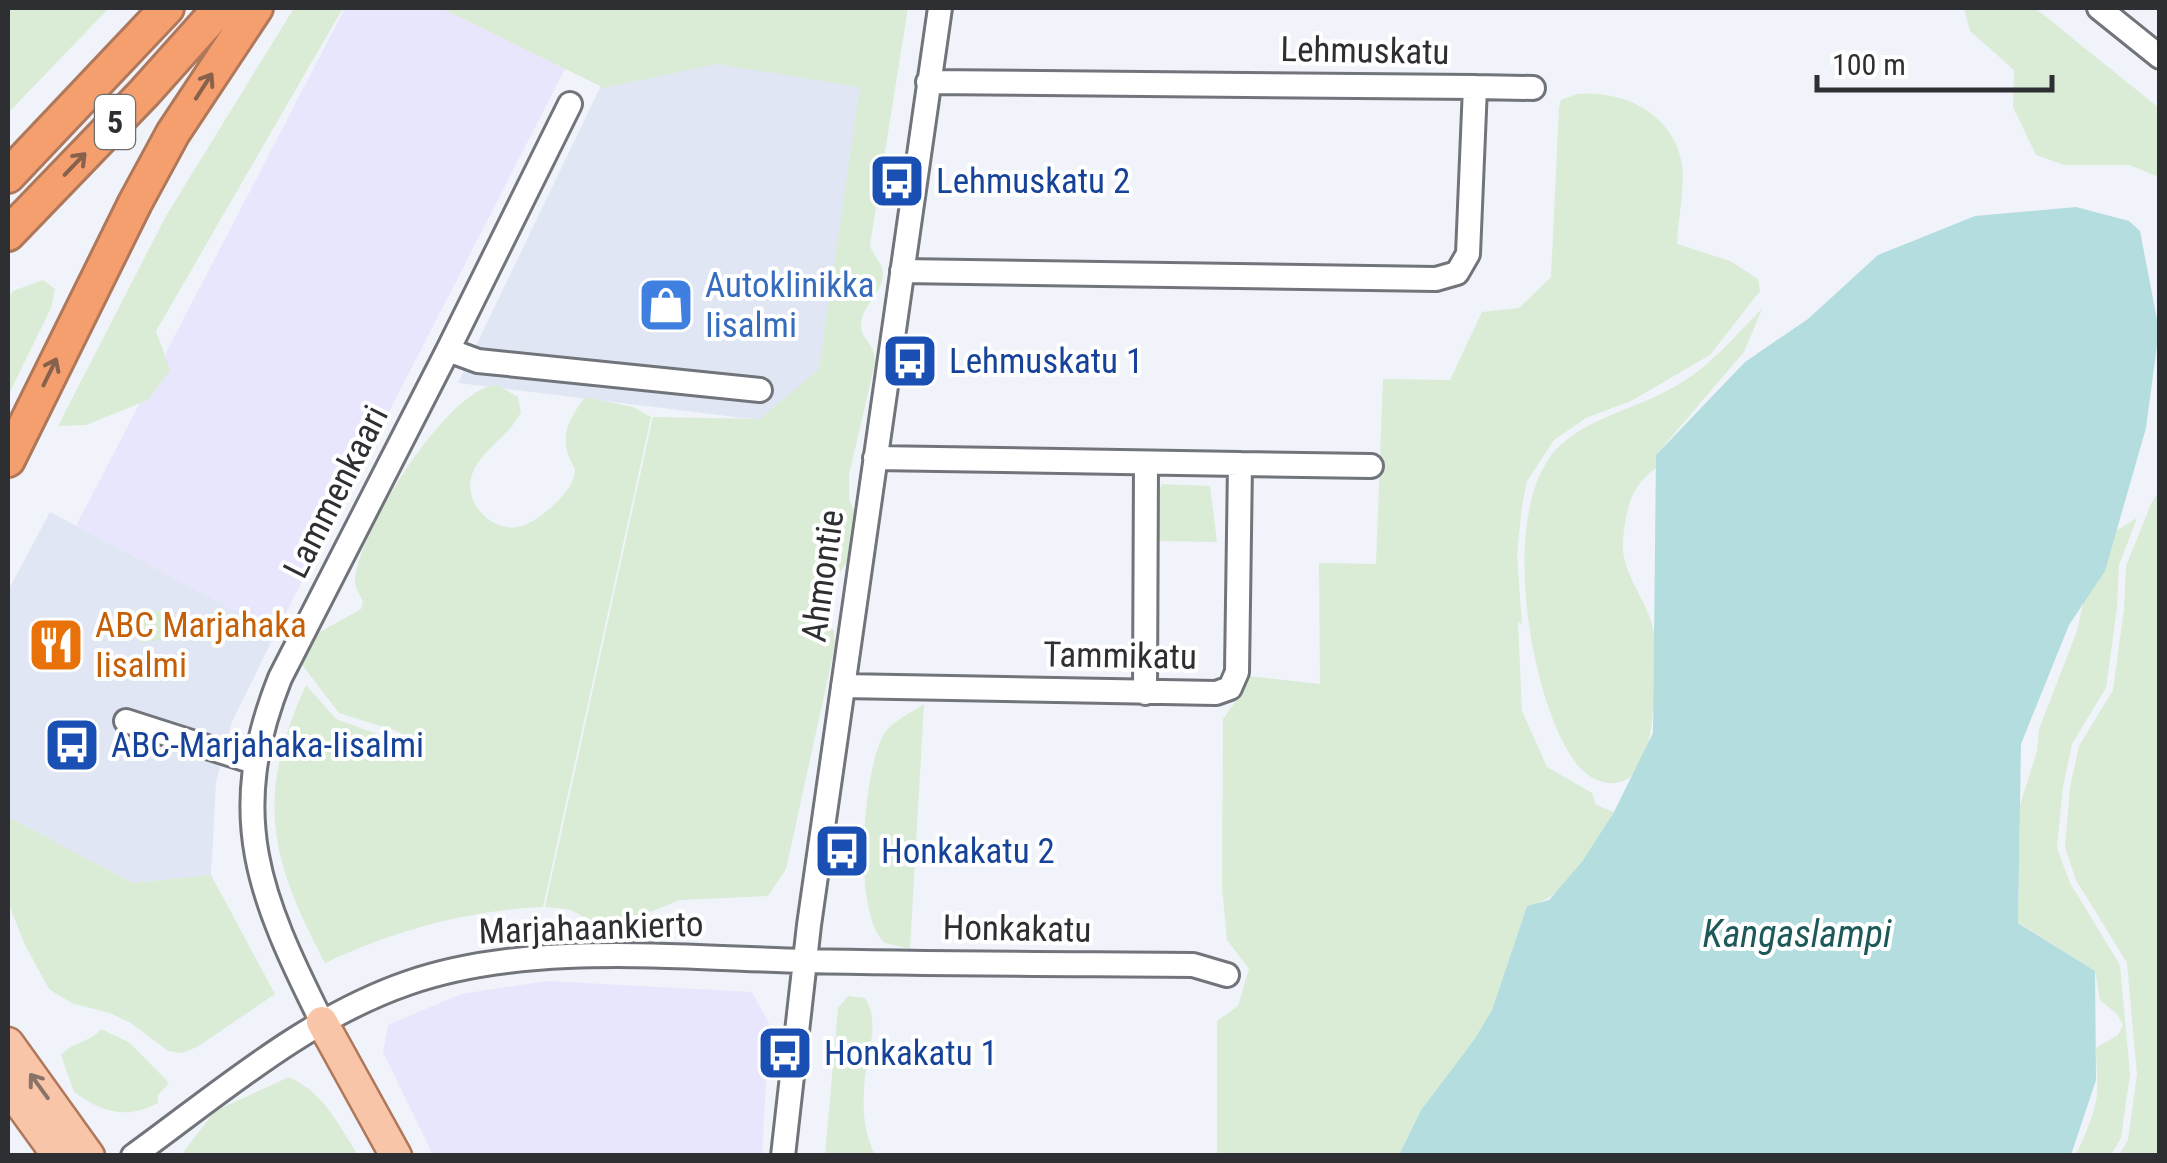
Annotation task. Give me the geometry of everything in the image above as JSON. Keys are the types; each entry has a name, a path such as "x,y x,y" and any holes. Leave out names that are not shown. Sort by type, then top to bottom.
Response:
{"highway":[{"name":"5","path":"8,176 168,8"},
{"name":"5","path":"8,234 220,8"},
{"path":"8,460 135,202 173,133 256,8"}],"main road":[{"path":"322,1022 396,1156"},
{"path":"8,1043 59,1143"},
{"path":"8,1088 59,1143 89,1156"}],"street":[{"name":"Ahmontie","path":"783,1156 842,686 940,8"},
{"path":"2100,8 2160,56"},
{"name":"Lehmuskatu","path":"902,271 1447,277 1457,273 1468,254 1476,88 928,82"},
{"path":"1476,88 1533,88"},
{"name":"Lammenkaari","path":"322,1022 274,915 256,860 250,814 260,732 280,678 570,104"},
{"path":"448,350 478,361 760,390"},
{"path":"875,458 1371,466"},
{"path":"1145,693 1146,464"},
{"name":"Tammikatu","path":"842,686 1225,692 1234,681 1240,464"},
{"path":"126,721 254,762"},
{"name":"Marjahaankierto","path":"133,1156 322,1022 406,983 478,964 591,958 805,961"},
{"name":"Honkakatu","path":"805,961 1194,965 1227,975"}],"shaded area":[{"path":"345,8 441,8 565,69 276,632 76,526"},
{"path":"620,46 867,63 810,426 458,383"},
{"name":"ABC Marjahaka Iisalmi","path":"50,512 276,632 232,722 216,782 211,875 133,883 8,817 8,591"},
{"path":"547,981 752,992 769,1023 762,1155 433,1155 383,1052 388,1025 461,994"}],"green space":[{"path":"8,8 109,8 8,113"},
{"path":"294,8 343,8 156,331 170,370 148,400 86,425 58,426 166,216"},
{"path":"441,8 908,8 870,245 883,270 882,281 864,313 861,327 875,363 849,475 849,500 855,512 849,558 830,588 823,608 824,619 834,631 835,646 786,869 768,896 680,900 630,920 590,920 568,909 545,907 653,417 760,419 819,369 860,87 716,64 604,88"},
{"path":"1964,8 2035,8 2159,108 2159,177 2129,165 2064,165 2036,155 2013,107 2014,70 1970,31"},
{"path":"1577,94 1629,101 1658,119 1677,147 1682,165 1677,244 1730,261 1758,279 1760,291 1710,355 1631,401 1586,418 1554,440 1527,481 1517,554 1522,711 1547,767 1592,793 1596,805 1614,812 1567,882 1542,901 1527,906 1492,1010 1421,1110 1399,1155 1217,1156 1217,1021 1238,1006 1249,969 1227,940 1222,887 1223,719 1245,688 1247,676 1320,684 1319,563 1376,564 1383,379 1450,380 1482,312 1519,308 1551,277 1559,107 1561,100"},
{"path":"43,280 55,289 51,308 8,396 8,298 13,291"},
{"path":"1762,309 1744,352 1656,455 1656,468 1640,483 1631,500 1623,552 1654,633 1652,721 1644,757 1636,772 1624,781 1601,782 1584,772 1571,757 1541,683 1526,592 1525,547 1530,504 1543,468 1564,442 1589,425 1686,380"},
{"path":"497,385 518,397 521,412 477,464 470,483 481,512 508,527 534,520 569,487 575,469 567,449 566,432 585,397 633,407 651,417 543,907 431,924 325,963 291,891 275,826 280,761 306,685 336,719 415,748 419,744 399,732 339,713 297,658 318,633 361,609 363,602 355,581 359,559 387,499 408,466 454,410 477,392"},
{"path":"1162,484 1210,486 1217,542 1156,541 1158,493"},
{"path":"2159,491 2159,1155 2119,1155 2128,1140 2137,1074 2127,963 2076,880 2065,847 2070,787 2079,746 2113,690 2126,566"},
{"path":"2137,518 2119,565 2106,688 2072,744 2057,848 2070,883 2120,965 2130,1074 2121,1138 2111,1155 2076,1155 2096,1098 2096,1048 2118,1035 2123,1025 2117,1014 2100,1000 2095,971 2018,922 2020,805 2037,751 2039,729 2077,631 2097,542"},
{"path":"165,609 176,637 141,643 135,616"},
{"path":"924,704 910,949 885,943 875,928 868,904 864,844 870,782 882,738 895,723"},
{"path":"8,817 133,883 211,875 275,994 182,1053 168,1051 131,1023 110,1013 74,1004 58,995 49,989 24,943 8,902"},
{"path":"848,996 865,998 872,1017 864,1107 875,1155 825,1155 838,1008"},
{"path":"101,1029 130,1043 169,1083 158,1095 158,1103 135,1111 114,1111 94,1105 74,1092 61,1055"},
{"path":"289,1077 321,1101 358,1155 181,1155 215,1111"}],"water":[{"name":"Kangaslampi","path":"2076,207 2129,221 2140,231 2159,330 2146,428 2105,571 2069,625 2021,744 2018,923 2095,971 2096,1080 2071,1155 1399,1155 1421,1110 1492,1010 1527,906 1549,900 1582,862 1614,812 1653,733 1656,455 1745,362 1808,319 1878,255 1975,216"}],"place":[{"name":"Lehmuskatu 2","path":"897,181"},
{"name":"Autoklinikka Iisalmi","path":"666,305"},
{"name":"Lehmuskatu 1","path":"910,361"},
{"name":"ABC Marjahaka Iisalmi","path":"56,645"},
{"name":"ABC-Marjahaka-Iisalmi","path":"72,745"},
{"name":"Honkakatu 2","path":"842,851"},
{"name":"Honkakatu 1","path":"785,1053"}]}
